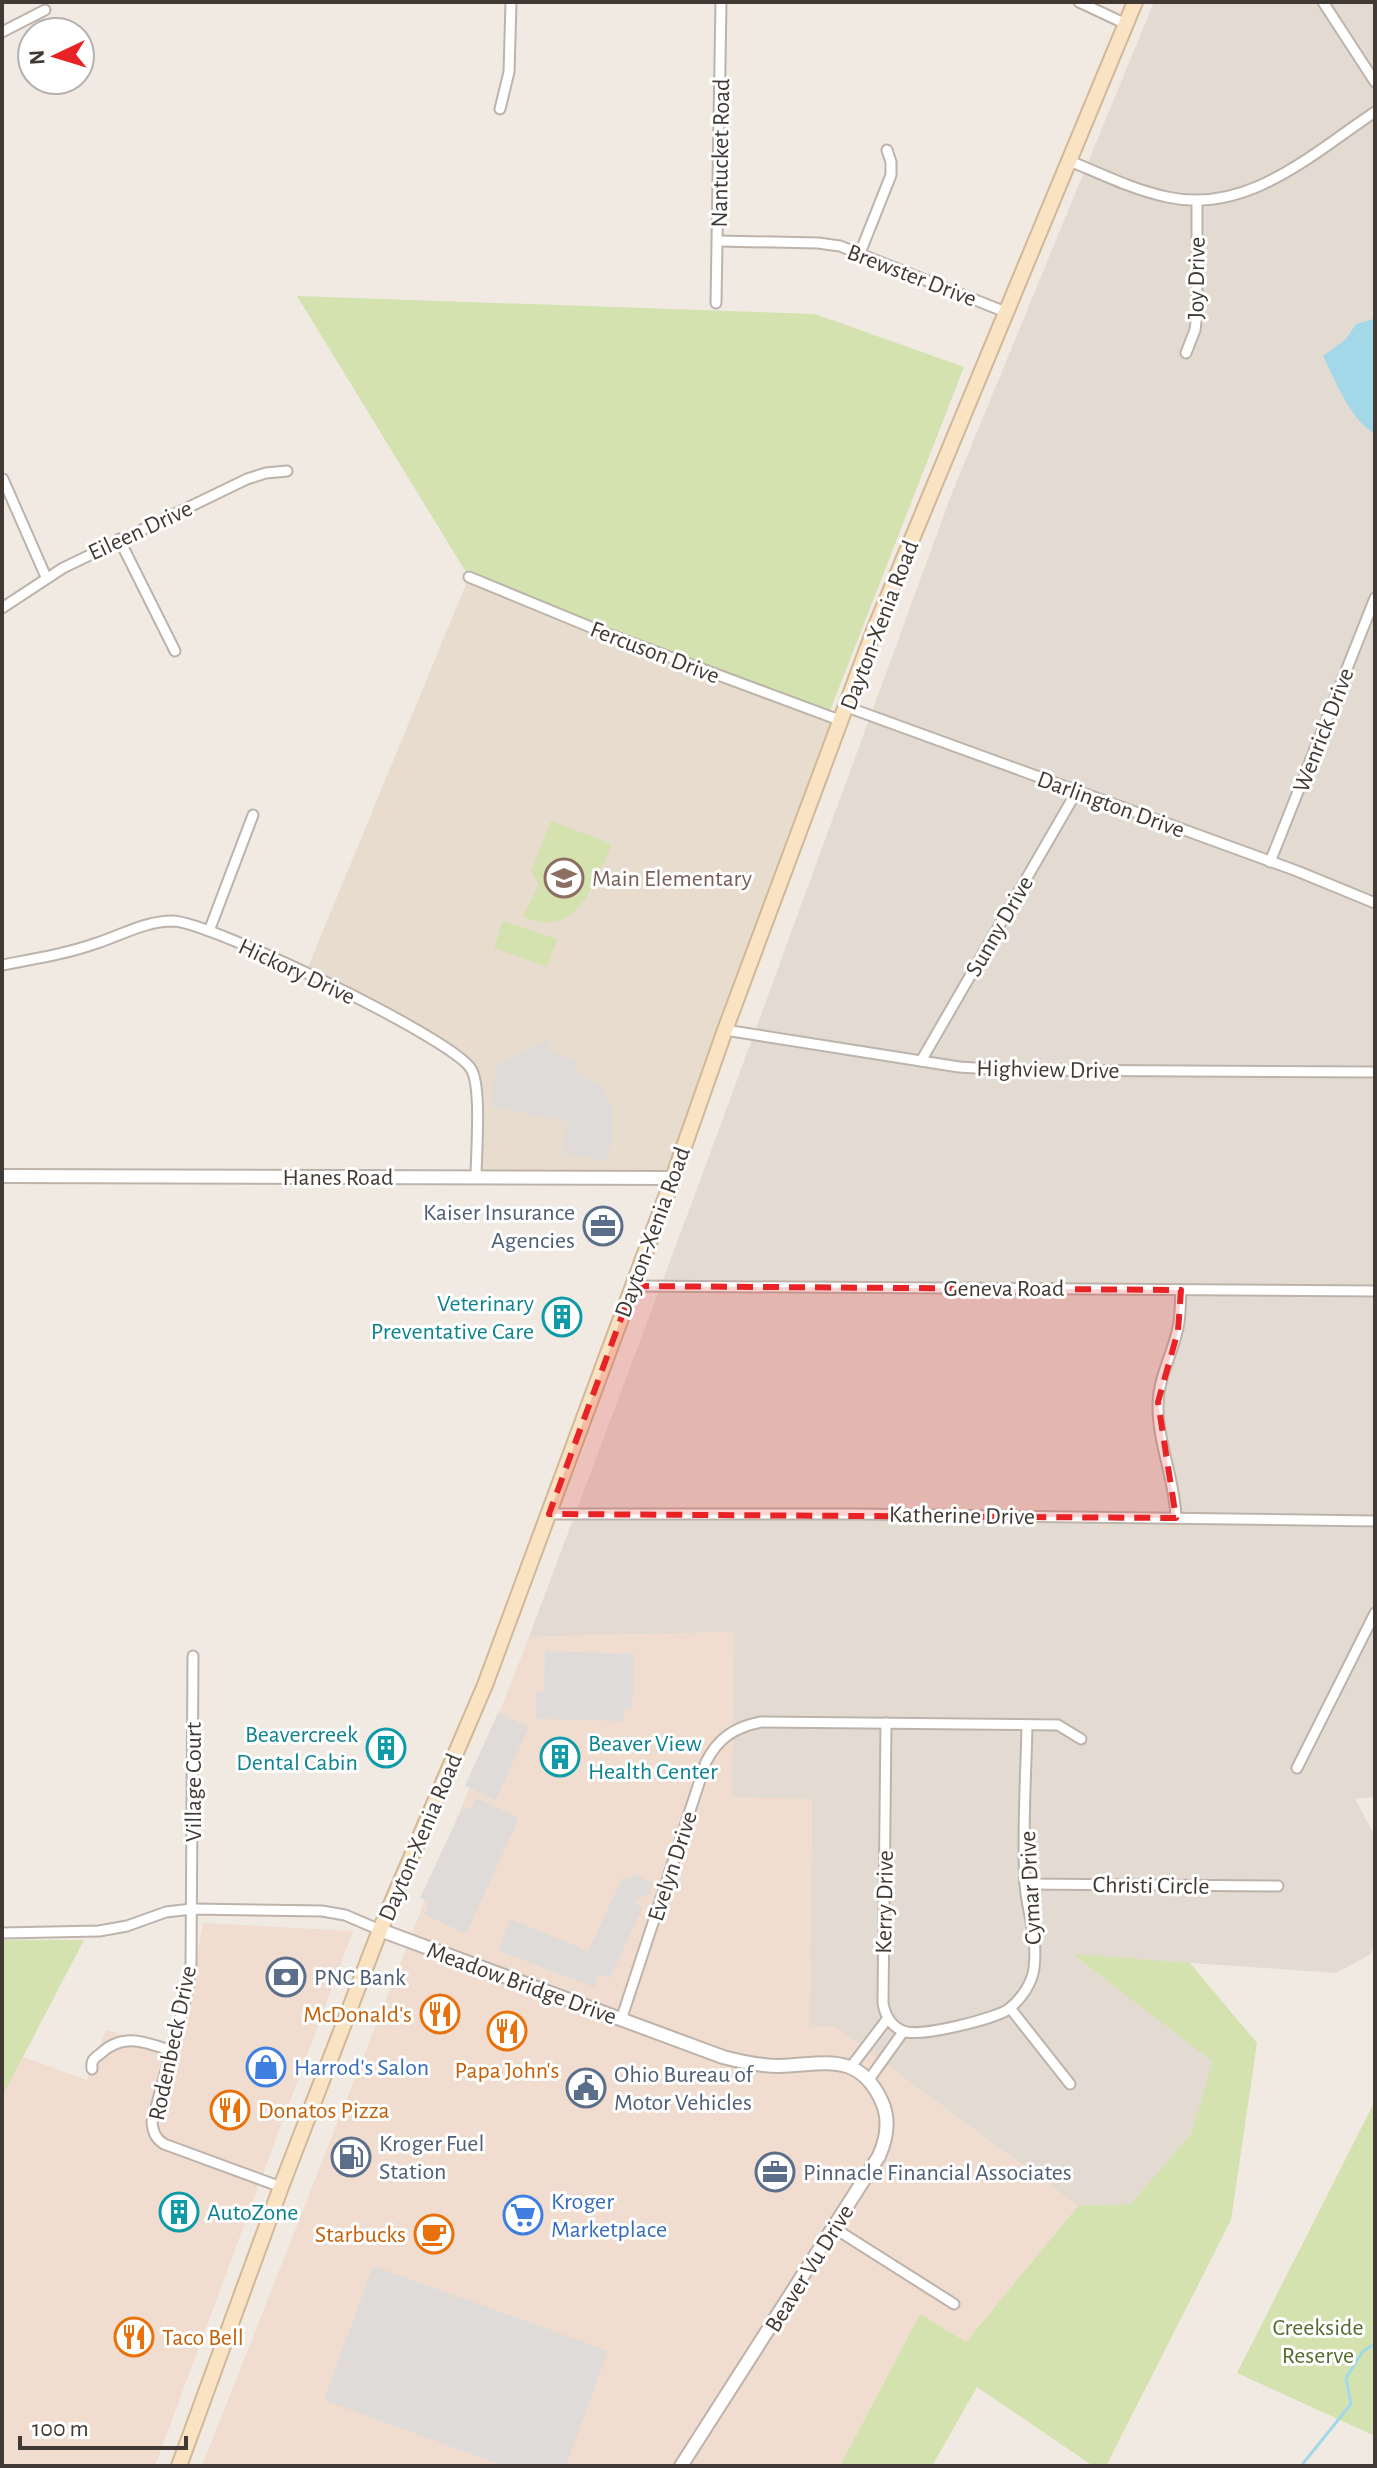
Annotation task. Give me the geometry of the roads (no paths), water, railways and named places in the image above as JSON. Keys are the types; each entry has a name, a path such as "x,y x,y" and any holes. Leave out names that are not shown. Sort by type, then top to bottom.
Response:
{"main road":[{"name":"Dayton-Xenia Road","path":"179,2466 281,2187 380,1930 485,1685 875,628 1135,2"}],"street":[{"path":"500,109 509,72 511,2"},
{"name":"Nantucket Road","path":"716,303 721,2"},
{"path":"1079,2 1126,24"},
{"path":"1323,2 1375,82"},
{"path":"2,32 45,10"},
{"path":"1070,161 1152,193 1197,201 1233,196 1269,183 1375,112"},
{"path":"860,253 891,175 887,150"},
{"name":"Joy Drive","path":"1186,353 1196,322 1197,201"},
{"name":"Brewster Drive","path":"719,241 818,243 860,253 1008,313"},
{"name":"Eileen Drive","path":"2,608 46,577 119,539 247,479 287,471"},
{"path":"3,479 46,577"},
{"path":"119,539 175,651"},
{"name":"Fercuson Drive","path":"469,577 559,615 845,714"},
{"name":"Wenrick Drive","path":"1270,862 1375,598"},
{"name":"Darlington Drive","path":"845,714 1077,791 1375,903"},
{"name":"Sunny Drive","path":"921,1061 1077,791"},
{"path":"209,931 253,815"},
{"name":"Hickory Drive","path":"2,965 76,950 150,923 176,921 209,931 322,979 463,1058 470,1066 476,1083 476,1178"},
{"name":"Highview Drive","path":"725,1030 921,1061 1008,1070 1375,1072"},
{"name":"Hanes Road","path":"2,1176 673,1178"},
{"name":"Geneva Road","path":"633,1286 1375,1291"},
{"path":"1176,1518 1174,1487 1161,1434 1158,1402 1162,1371 1178,1331 1181,1290"},
{"name":"Katherine Drive","path":"549,1514 858,1514 1375,1521"},
{"path":"1297,1768 1375,1613"},
{"name":"Village Court","path":"192,1909 193,1656"},
{"name":"Evelyn Drive","path":"621,2020 706,1762 718,1743 735,1729 761,1722 1058,1725 1081,1739"},
{"name":"Kerry Drive","path":"886,1723 883,2003 888,2018"},
{"name":"Cymar Drive","path":"1010,2008 1028,1987 1034,1970 1035,1930 1025,1884 1027,1725"},
{"name":"Christi Circle","path":"1025,1884 1278,1886"},
{"name":"Rodenbeck Drive","path":"192,1909 188,1990 152,2122 156,2138 164,2144 281,2187"},
{"name":"Meadow Bridge Drive","path":"2,1933 99,1931 175,1910 322,1911 345,1915 621,2020 742,2062 778,2066 825,2061 850,2068"},
{"path":"850,2068 888,2018 903,2032 918,2033 992,2017 1010,2008 1070,2084"},
{"path":"868,2081 903,2032"},
{"path":"92,2069 93,2059 105,2048 122,2040 139,2040 172,2051"},
{"name":"Beaver Vu Drive","path":"681,2466 879,2156 886,2138 884,2108 868,2081 850,2068"},
{"path":"834,2228 954,2304"}],"water":[{"path":"1373,319 1375,434 1351,410 1323,356 1346,339 1356,324"}],"waterway":[{"path":"1301,2466 1351,2404 1346,2378 1363,2351 1375,2344"}],"place":[{"name":"Main Elementary","path":"564,878"},
{"name":"Kaiser Insurance Agencies","path":"603,1226"},
{"name":"Veterinary Preventative Care","path":"562,1317"},
{"name":"Beavercreek Dental Cabin","path":"386,1748"},
{"name":"Beaver View Health Center","path":"560,1757"},
{"name":"PNC Bank","path":"286,1977"},
{"name":"McDonald's","path":"440,2014"},
{"name":"Papa John's","path":"507,2031"},
{"name":"Harrod's Salon","path":"266,2067"},
{"name":"Ohio Bureau of Motor Vehicles","path":"586,2088"},
{"name":"Donatos Pizza","path":"230,2110"},
{"name":"Kroger Fuel Station","path":"351,2157"},
{"name":"Pinnacle Financial Associates","path":"775,2172"},
{"name":"AutoZone","path":"179,2212"},
{"name":"Kroger Marketplace","path":"523,2215"},
{"name":"Starbucks","path":"434,2234"},
{"name":"Taco Bell","path":"134,2337"}],"park label":[{"name":"Creekside Reserve","path":"1318,2341"}]}
